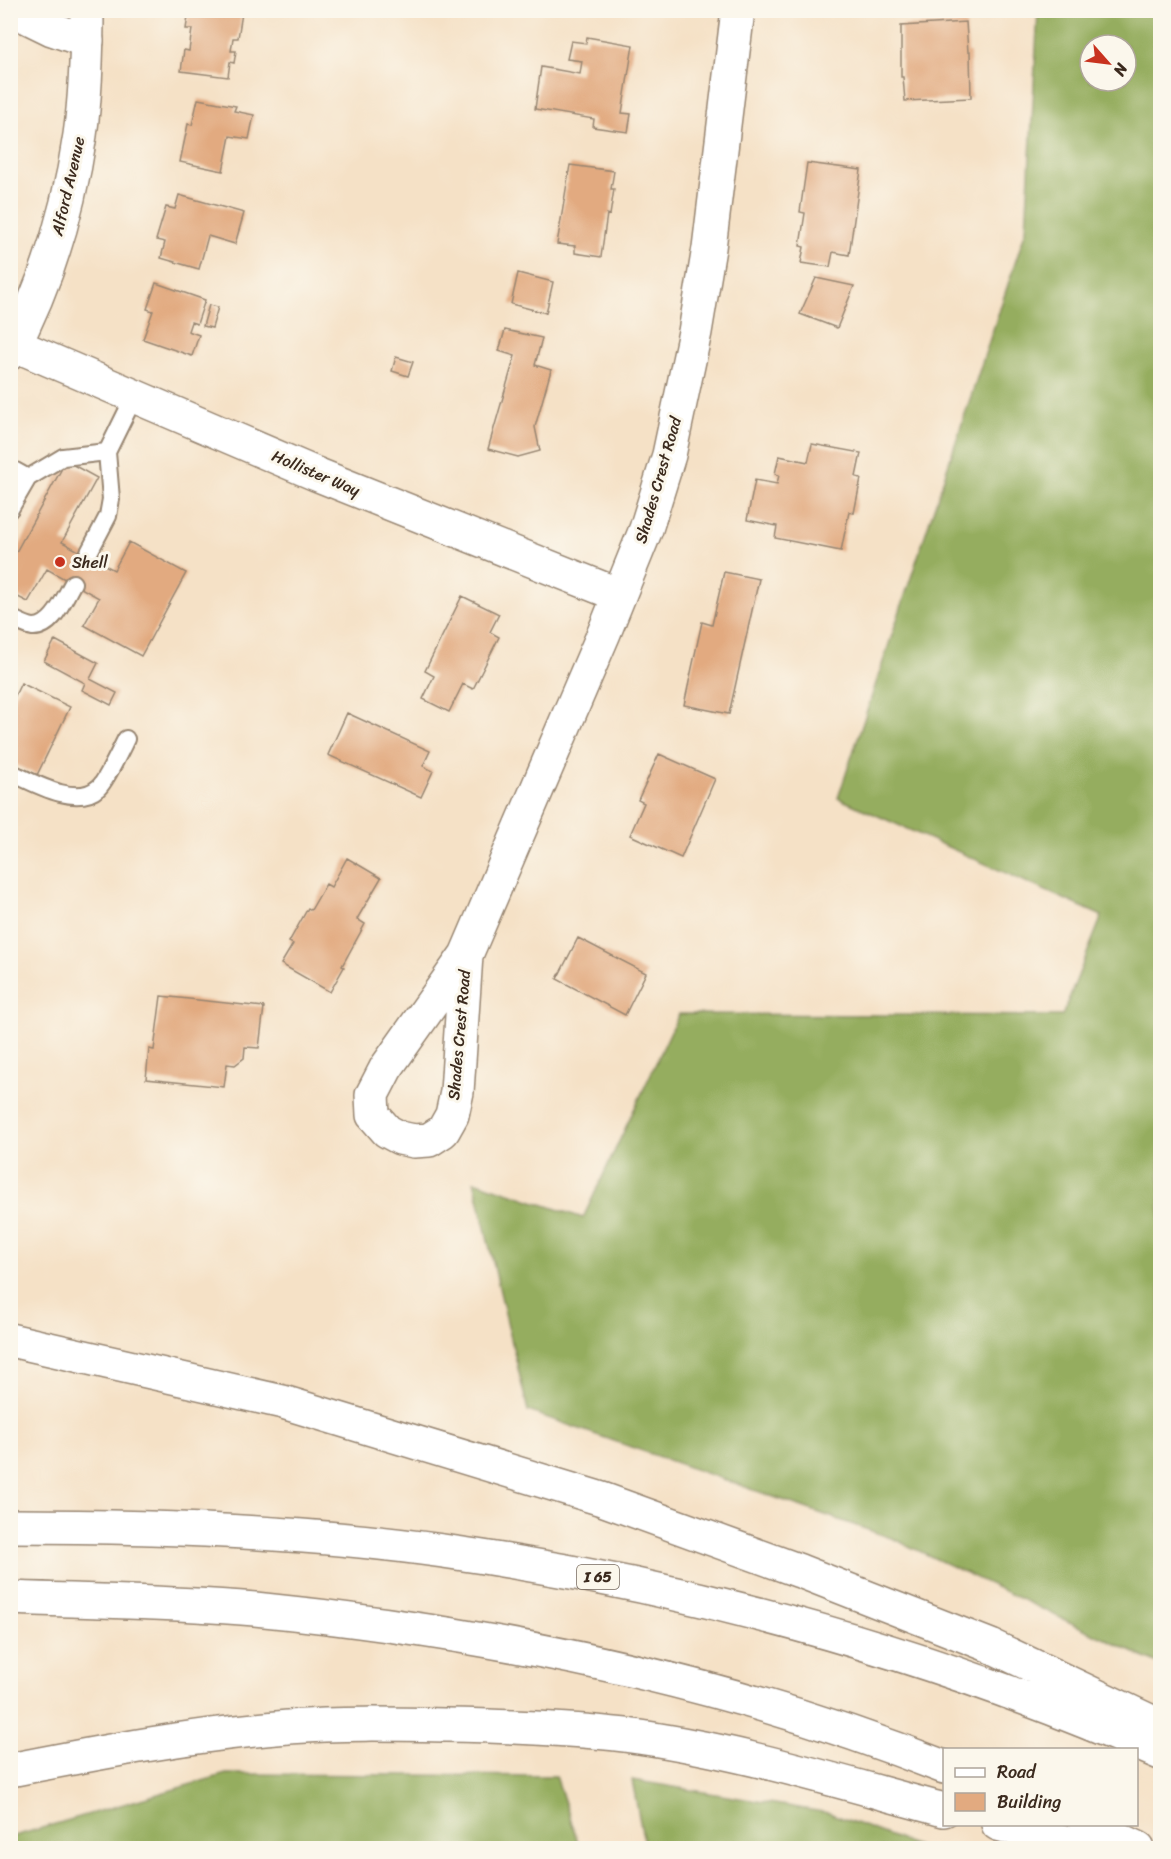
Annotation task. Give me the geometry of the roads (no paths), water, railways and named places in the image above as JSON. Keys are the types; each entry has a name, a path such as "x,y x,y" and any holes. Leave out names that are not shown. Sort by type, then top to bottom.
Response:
{"main road":[{"path":"13,10 51,29 87,26"},
{"name":"Shades Crest Road","path":"466,955 457,1092 452,1115 443,1131 429,1140 414,1141 400,1138 387,1131 374,1115 372,1095 386,1068 466,955 646,529 669,455 695,332 710,236 738,10"},
{"name":"Alford Avenue","path":"13,349 49,266 72,182 80,133 87,26"},
{"name":"Hollister Way","path":"13,349 135,395 316,474 619,595"},
{"path":"10,1340 284,1402 602,1499 800,1571 990,1646 1161,1726"},
{"name":"I 65","path":"10,1526 85,1526 229,1532 324,1539 442,1551 605,1579 785,1620 945,1669 1018,1695 1161,1753"},
{"path":"10,1598 253,1609 391,1625 511,1645 639,1672 787,1712 891,1746 943,1766"},
{"path":"10,1770 107,1751 288,1727 367,1723 515,1726 625,1736 751,1758 943,1809"},
{"path":"1005,1826 1086,1848"},
{"path":"1090,1826 1138,1848"}],"lane":[{"path":"87,556 108,516 111,499 107,452 135,395"},
{"path":"10,509 28,478 63,457 107,452"},
{"path":"10,468 28,478"},
{"path":"10,618 32,627 44,624 54,615 73,583"},
{"path":"10,772 53,792 65,795 88,793 99,788 126,739"}],"place":[{"name":"Shell","path":"60,562"}]}
